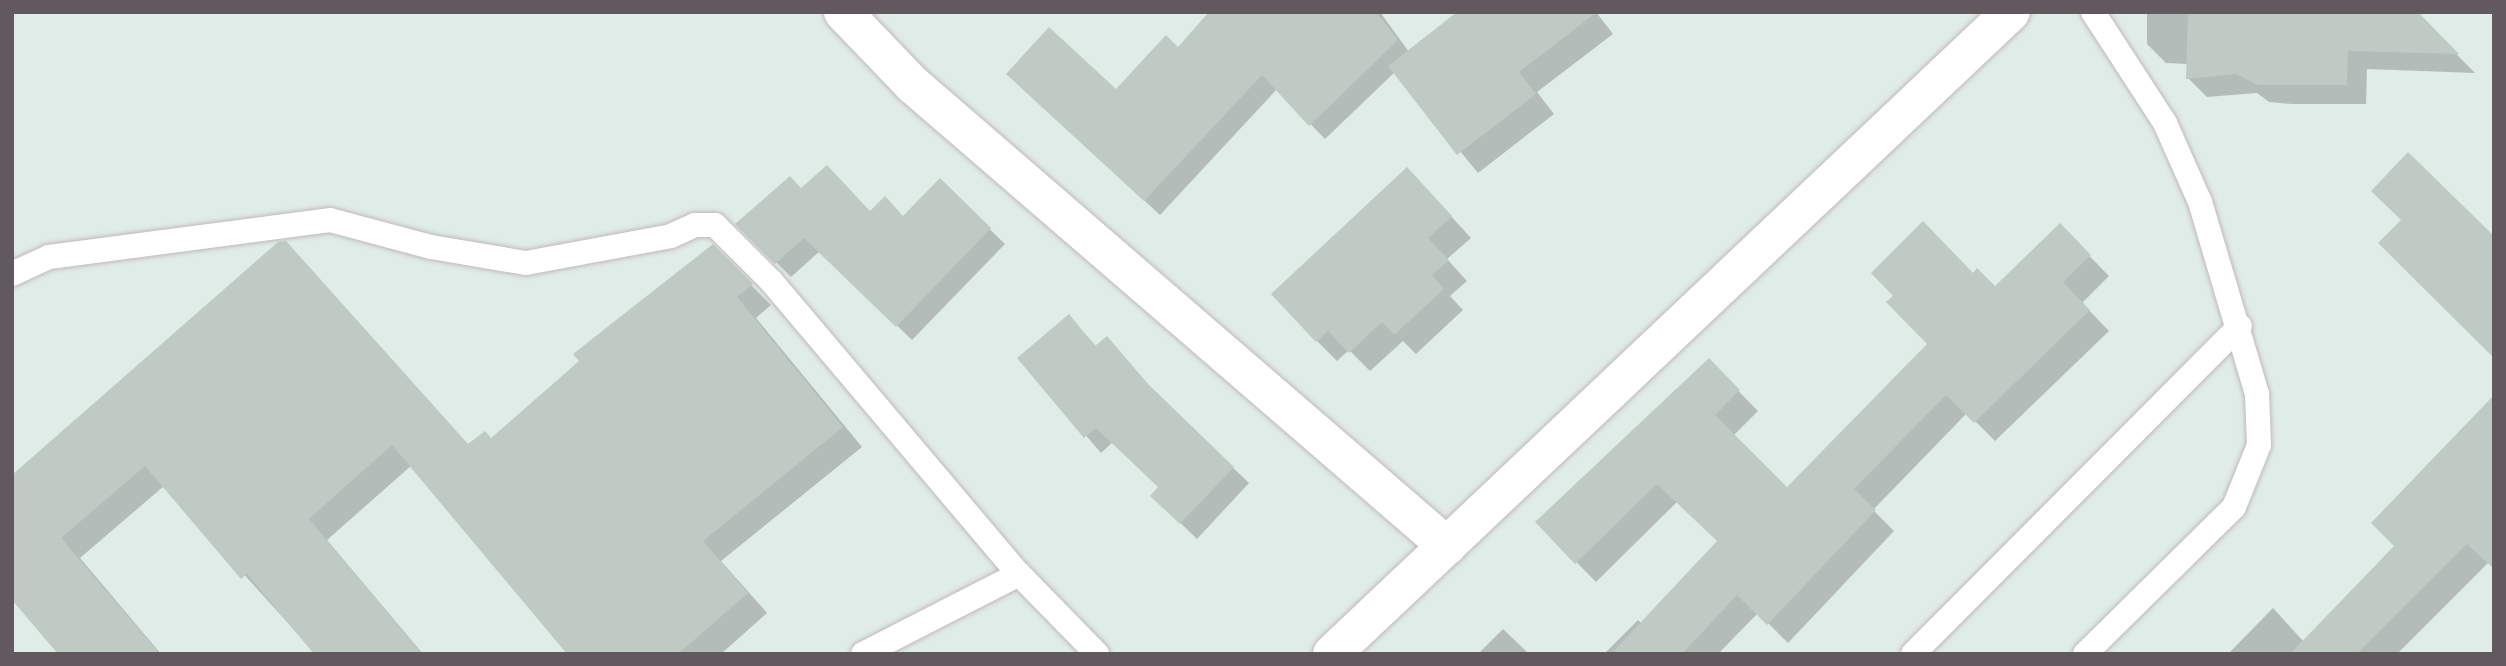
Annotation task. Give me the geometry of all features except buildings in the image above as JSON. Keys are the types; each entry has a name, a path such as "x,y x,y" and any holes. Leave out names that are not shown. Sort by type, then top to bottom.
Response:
{"street":[{"path":"843,12 912,84 1447,546"},
{"path":"1332,654 2011,12"}],"lane":[{"path":"2085,654 2234,507 2259,445 2258,394 2240,327 2200,202 2165,123 2093,12"},
{"path":"12,274 49,257 330,220 431,247 526,263 671,236 695,225 715,225 797,311 1019,574 1097,654"},
{"path":"1913,654 2240,327"},
{"path":"863,654 1019,574"}]}
